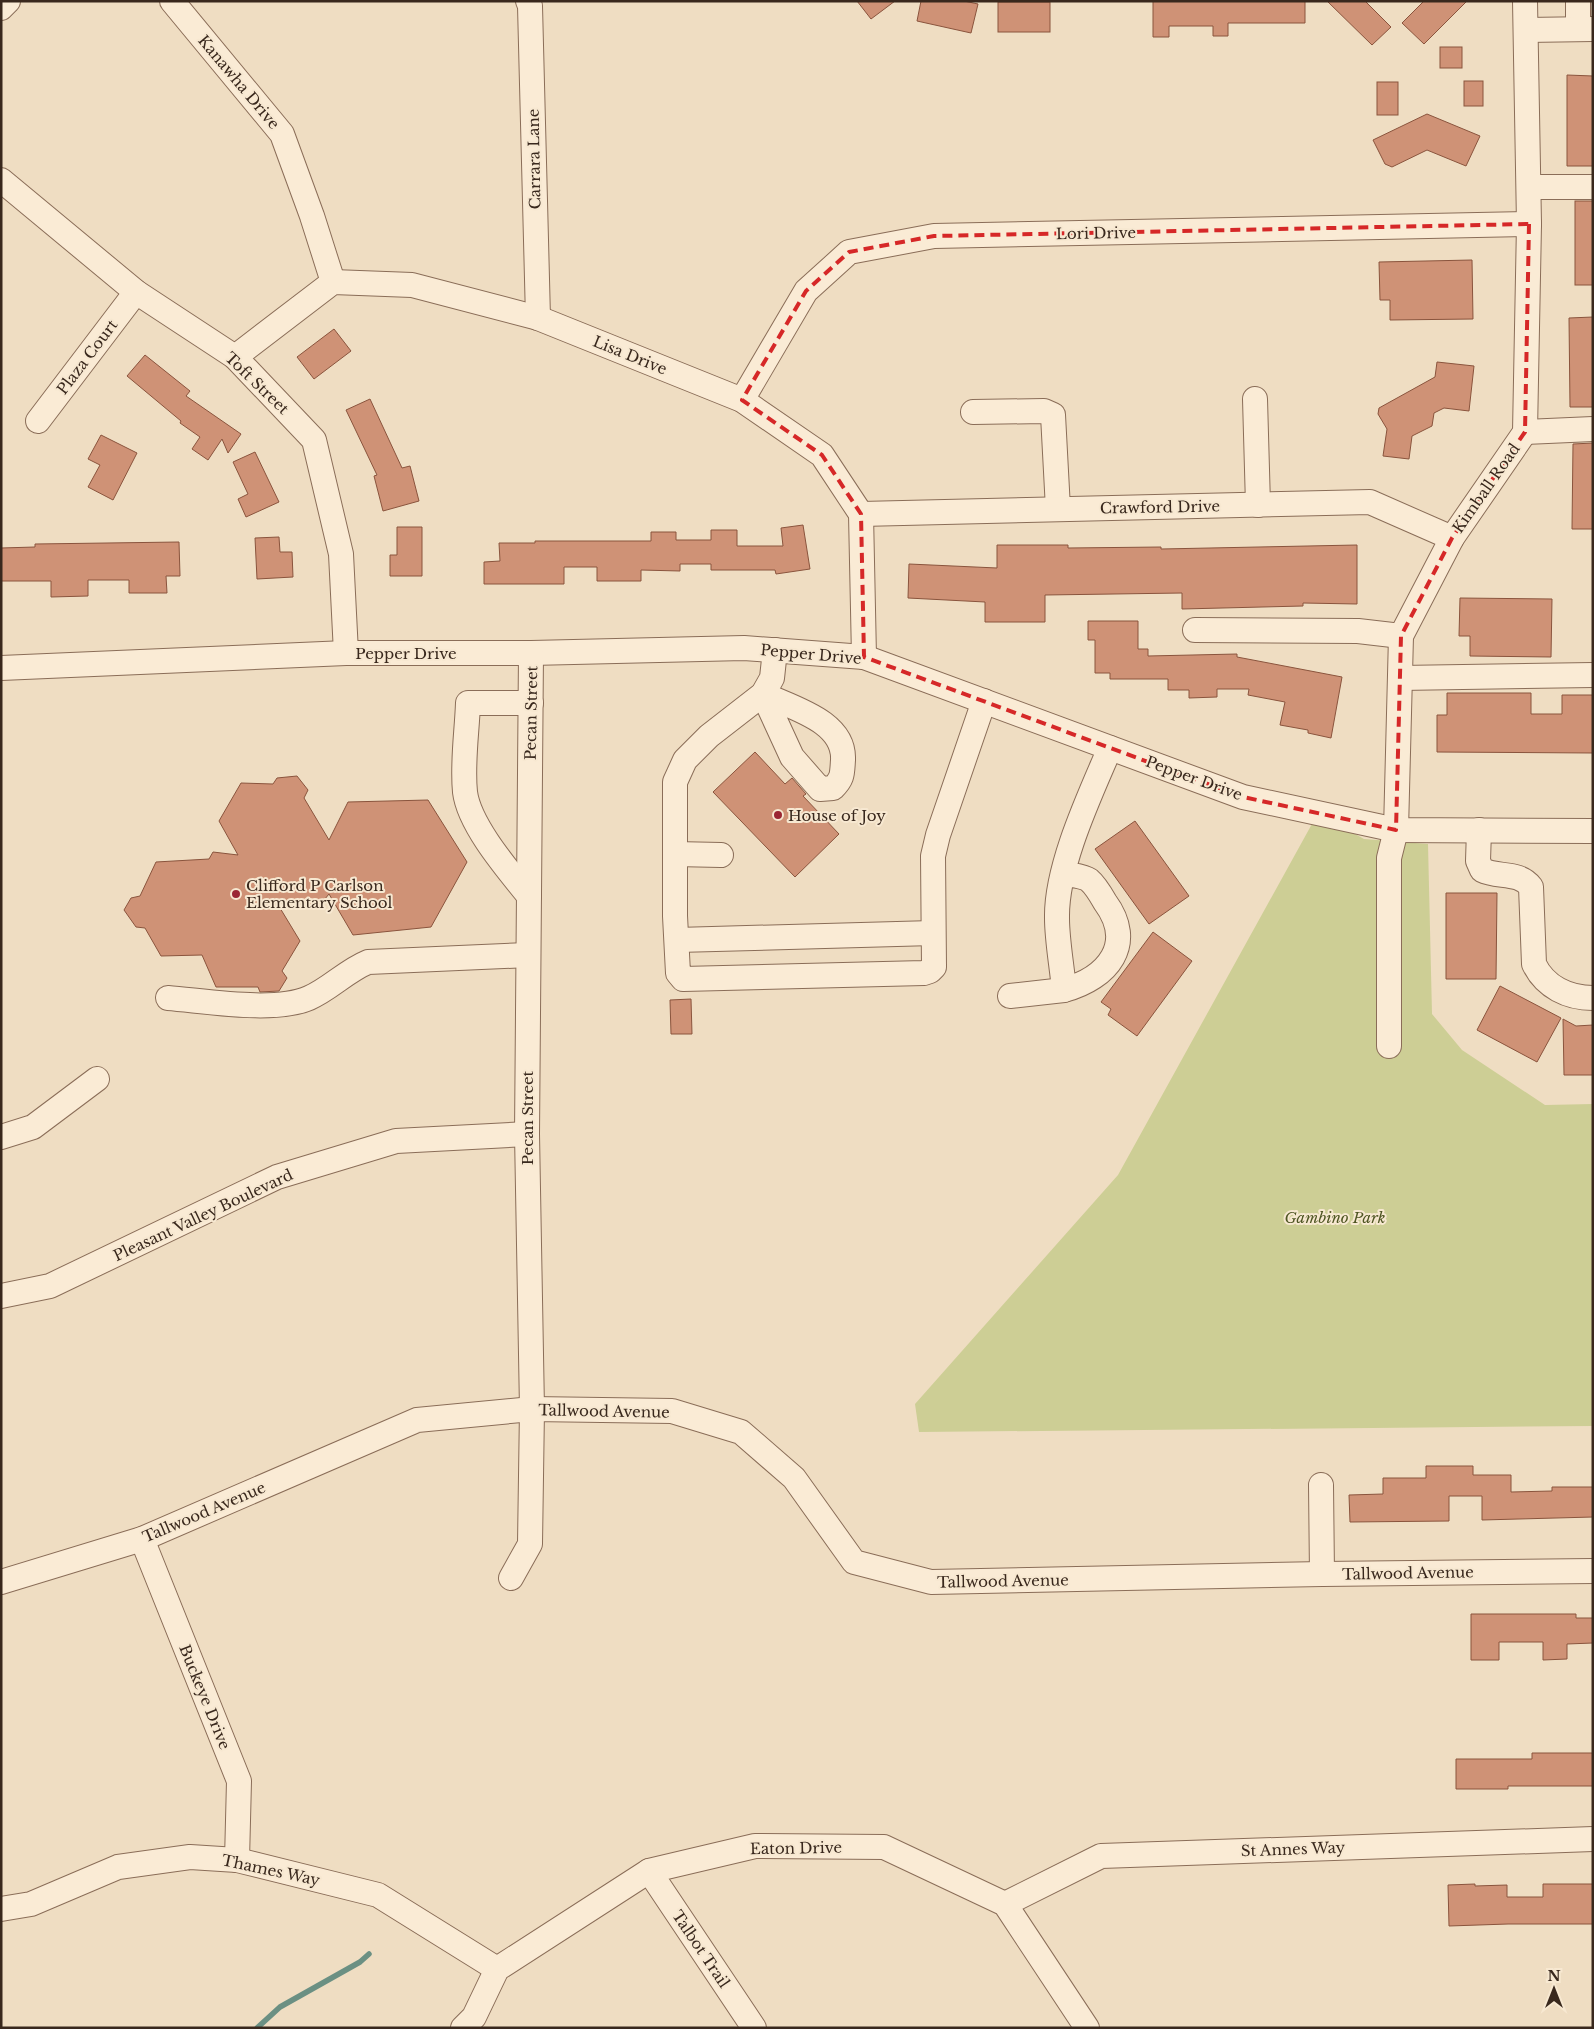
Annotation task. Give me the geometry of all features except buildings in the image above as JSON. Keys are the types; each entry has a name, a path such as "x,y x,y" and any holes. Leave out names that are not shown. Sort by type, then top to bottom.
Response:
{"street":[{"path":"1,8 8,1"},
{"name":"Kanawha Drive","path":"172,1 282,134 312,216 332,282"},
{"name":"Carrara Lane","path":"528,1 530,6 538,318"},
{"name":"Kimball Road","path":"1389,1046 1389,858 1396,830 1401,636 1452,538 1525,432 1530,224 1525,1"},
{"path":"1526,38 1586,29 1578,1"},
{"name":"Toft Street","path":"1,180 136,292 235,357 314,440 341,554 346,653"},
{"path":"1529,187 1593,187"},
{"name":"Lori Drive","path":"742,400 806,291 849,252 934,236 1530,224"},
{"path":"235,357 332,282"},
{"name":"Lisa Drive","path":"332,282 412,285 538,318 742,400 822,455 861,514"},
{"name":"Plaza Court","path":"38,422 136,292"},
{"path":"1255,399 1258,505"},
{"path":"973,412 1044,411 1053,415 1058,509"},
{"path":"1525,432 1593,429"},
{"name":"Crawford Drive","path":"861,514 1370,502 1452,538"},
{"path":"861,514 864,657"},
{"path":"1195,630 1358,631 1401,636"},
{"name":"Pepper Drive","path":"1,668 346,653 532,653 744,648 864,657 1243,797 1396,830 1593,831"},
{"path":"775,650 772,678 763,694 709,736 684,760 675,782 675,916 678,973 684,979 924,973 930,971 934,967 933,856 938,835 984,701"},
{"name":"Pecan Street","path":"510,1578 530,1544 532,1409 527,1134 532,653"},
{"path":"1400,678 1593,675"},
{"path":"529,896 502,863 474,818 467,799 464,781 468,703 531,703"},
{"path":"1064,990 1057,918 1058,896 1063,872 1086,804 1110,748"},
{"path":"1479,830 1478,861 1482,870 1491,874 1522,878 1532,887 1534,964 1537,970 1553,986 1564,993 1577,998 1593,998"},
{"path":"675,854 721,855"},
{"path":"1010,996 1064,990 1078,986 1094,979 1106,968 1113,956 1119,939 1117,922 1110,908 1089,880 1063,872"},
{"path":"677,940 933,933"},
{"path":"168,998 240,1004 286,1004 310,997 349,971 368,962 528,955"},
{"path":"1,1137 33,1127 97,1079"},
{"name":"Pleasant Valley Boulevard","path":"1,1296 50,1286 286,1174 396,1141 527,1134"},
{"name":"Tallwood Avenue","path":"1,1582 142,1539 417,1420 532,1409 672,1411 742,1432 794,1478 854,1562 931,1582 1322,1574 1593,1571"},
{"path":"1321,1486 1322,1574"},
{"name":"Buckeye Drive","path":"142,1539 239,1781 237,1860"},
{"name":"St Annes Way","path":"1005,1904 1101,1856 1593,1839"},
{"name":"Eaton Drive","path":"497,1969 649,1870 755,1846 884,1847 1005,1904"},
{"name":"Thames Way","path":"1,1909 32,1904 118,1867 190,1857 237,1860 378,1895 497,1969"},
{"name":"Talbot Trail","path":"649,1870 754,2028"},
{"path":"1005,1904 1087,2028"},
{"path":"463,2028 474,2017 497,1969"}],"highlighted area":[{"path":"1529,224 1525,432 1452,538 1401,636 1396,830 1243,797 864,657 861,514 822,455 742,400 806,291 849,252 934,236"}],"green space":[{"name":"Gambino Park","path":"1318,813 1364,839 1428,844 1432,1014 1462,1050 1545,1105 1593,1104 1593,1426 919,1432 915,1404 1118,1175"}],"waterway":[{"path":"257,2028 280,2007 360,1962 369,1954"}],"place":[{"name":"House of Joy","path":"778,815"},
{"name":"Clifford P Carlson Elementary School","path":"236,894"}]}
